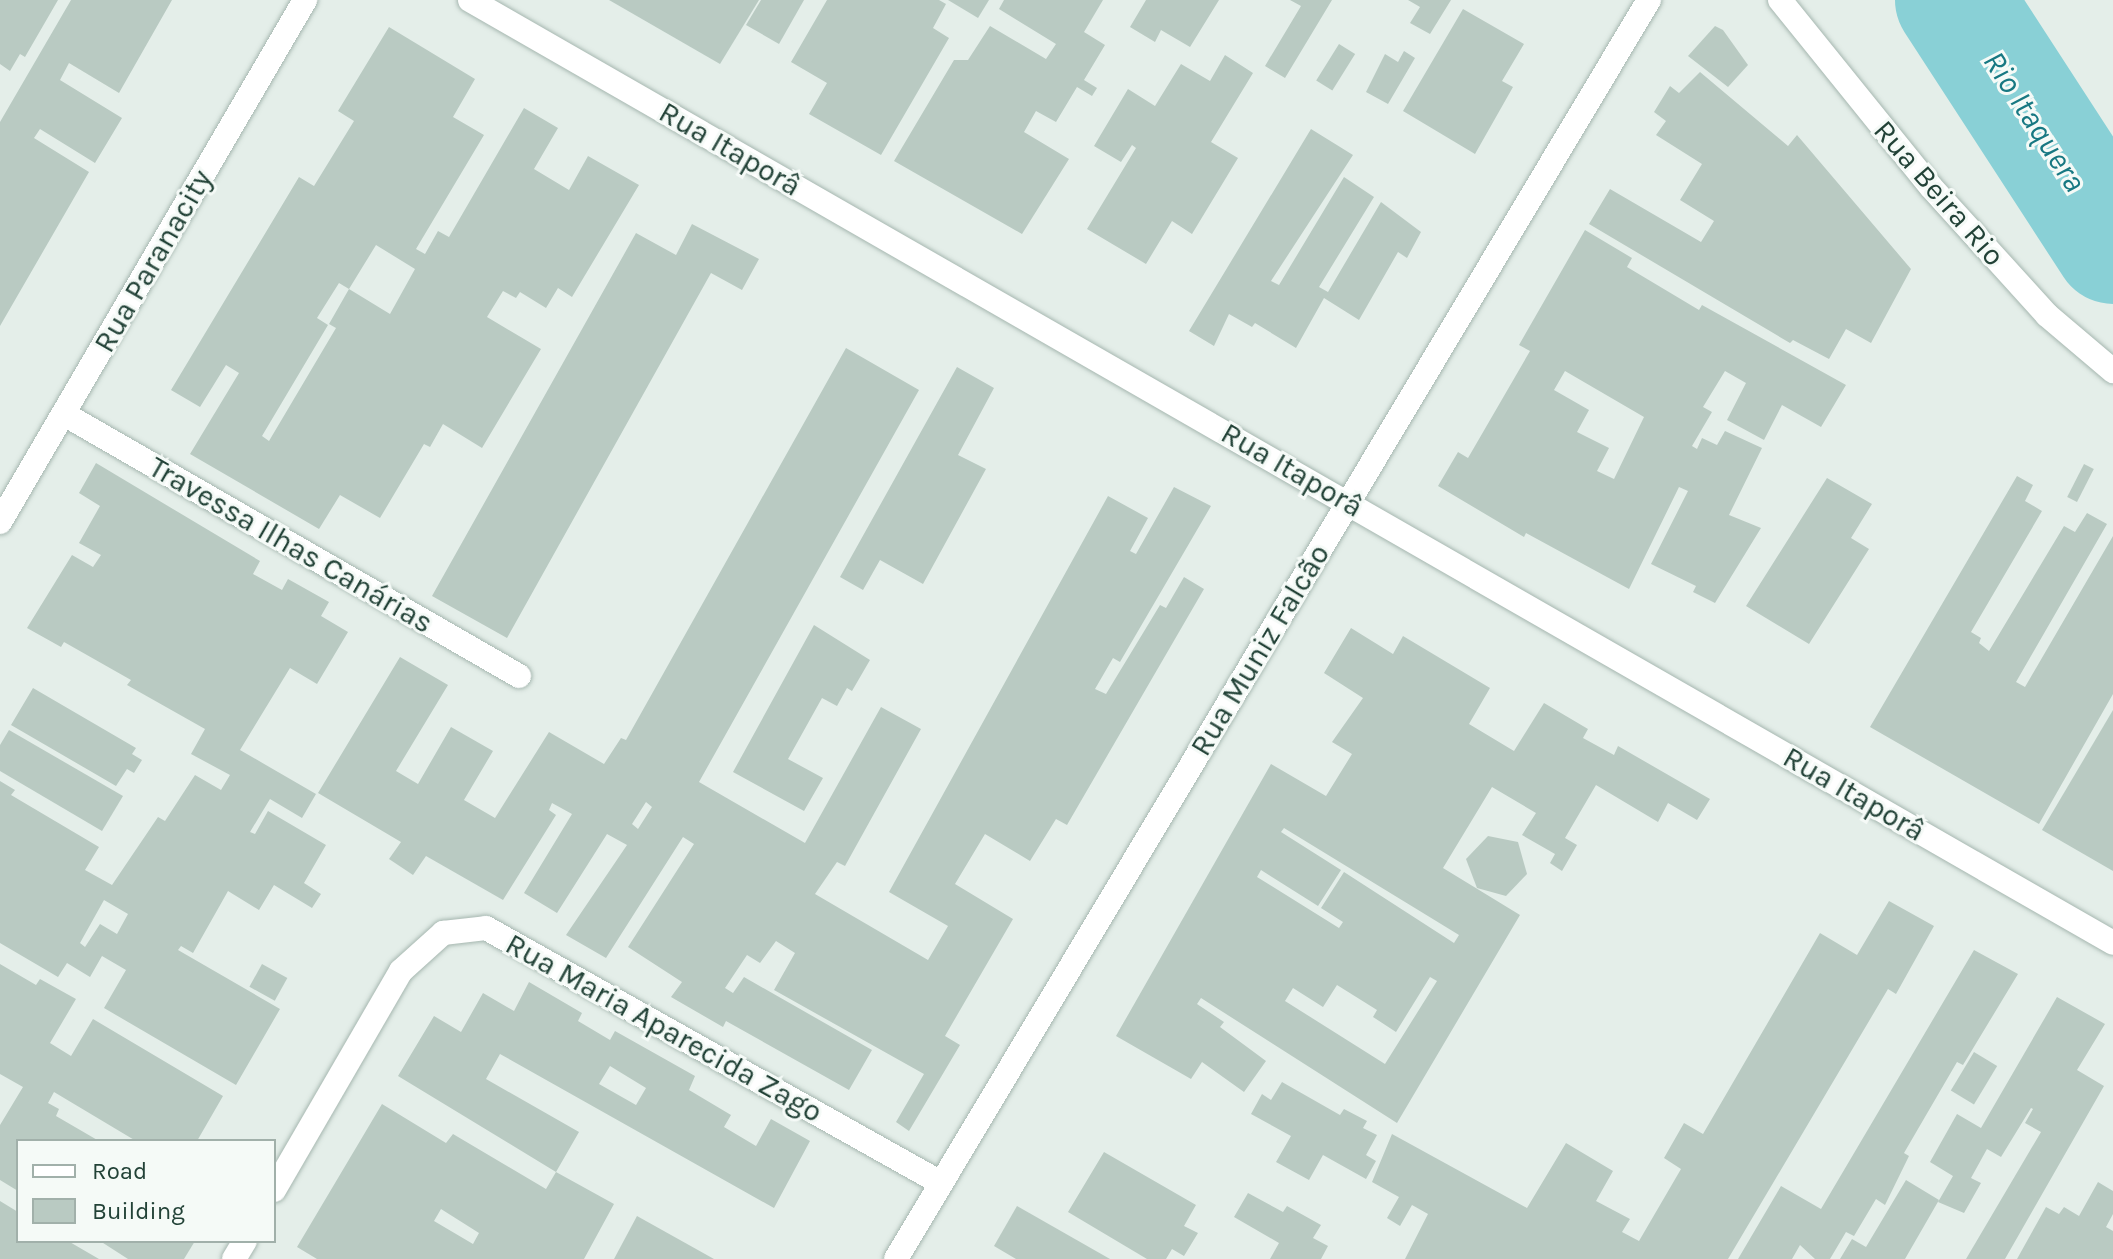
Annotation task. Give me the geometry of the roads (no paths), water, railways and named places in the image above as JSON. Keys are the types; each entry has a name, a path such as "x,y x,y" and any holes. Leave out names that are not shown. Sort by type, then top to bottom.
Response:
{"street":[{"name":"Rua Paranacity","path":"0,522 305,0"},
{"name":"Rua Itaporâ","path":"470,0 2113,943"},
{"name":"Rua Muniz Falcão","path":"896,1259 1649,0"},
{"name":"Rua Beira Rio","path":"1780,0 1942,199 2047,315 2113,371"},
{"name":"Travessa Ilhas Canárias","path":"64,414 519,676"},
{"name":"Rua Maria Aparecida Zago","path":"276,1187 401,971 443,933 486,928 941,1183"}],"waterway":[{"name":"Rio Itaquera","path":"1954,0 2113,245"}]}
